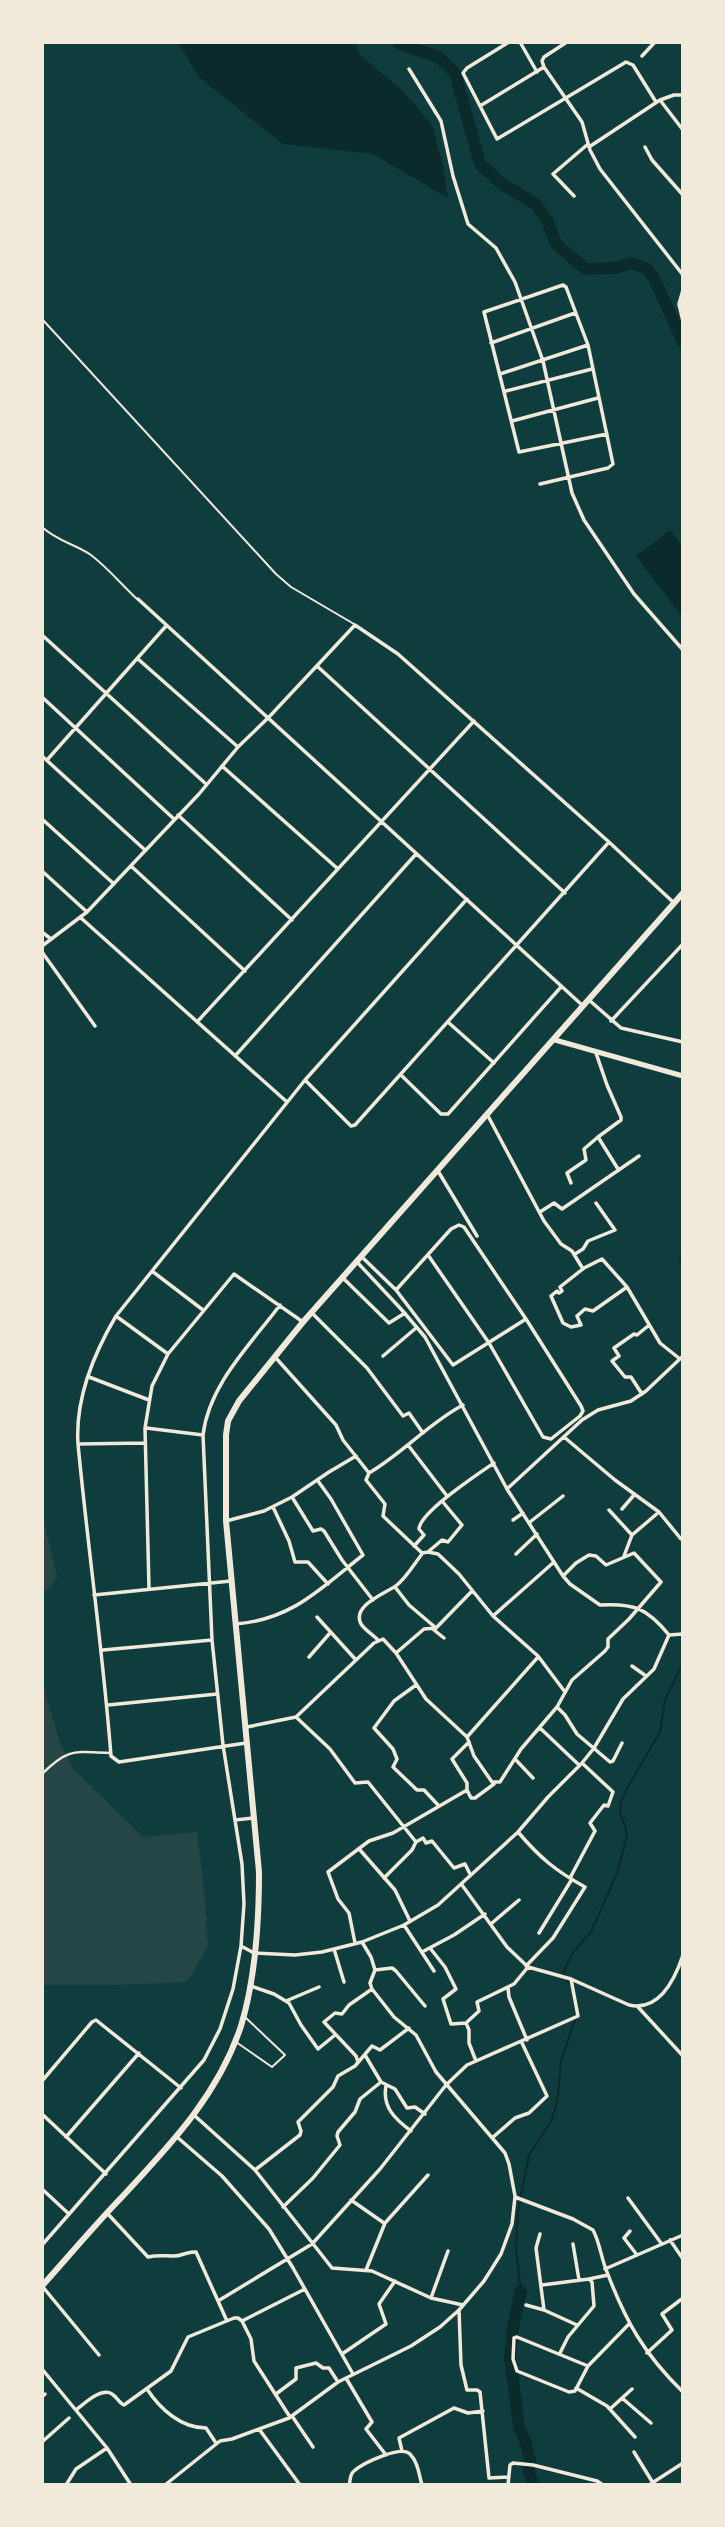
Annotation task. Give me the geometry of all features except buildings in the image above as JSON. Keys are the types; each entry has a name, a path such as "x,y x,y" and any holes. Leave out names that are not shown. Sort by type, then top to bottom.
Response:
{"main road":[{"path":"42,2286 194,2116 219,2077 235,2042 251,1986 259,1891 256,1818 234,1625 226,1521 224,1464 228,1421 239,1401 303,1322 488,1115 558,1041 561,1033 683,893"},
{"path":"558,1041 683,1076"}],"street":[{"path":"509,42 464,71 464,77 495,137 499,139 626,62 629,62 683,130"},
{"path":"520,42 537,72"},
{"path":"567,42 544,57 544,67 582,122 588,145 600,169 683,275"},
{"path":"642,56 656,42"},
{"path":"480,106 544,67"},
{"path":"409,69 440,121 468,224 496,248 510,270 548,380 576,503 589,528 634,594 683,650"},
{"path":"574,196 553,174 588,145 658,101 674,95 683,95"},
{"path":"645,147 652,160 683,195"},
{"path":"540,484 611,466 614,460 588,345 563,285 484,313 521,453 607,433"},
{"path":"683,290 679,304 683,321"},
{"path":"491,343 576,313"},
{"path":"500,373 588,345"},
{"path":"505,391 592,369"},
{"path":"512,421 598,398"},
{"path":"138,599 584,1007"},
{"path":"42,946 88,912 238,747 355,625 398,653 674,903"},
{"path":"47,760 166,626"},
{"path":"42,635 206,784"},
{"path":"138,659 238,747"},
{"path":"317,666 565,893"},
{"path":"42,697 174,819"},
{"path":"197,1022 474,721"},
{"path":"42,756 145,850"},
{"path":"222,765 338,869"},
{"path":"178,815 292,920"},
{"path":"42,819 114,884"},
{"path":"305,1080 351,1126 359,1122 609,842"},
{"path":"235,1056 417,853"},
{"path":"131,865 245,971"},
{"path":"42,871 88,912"},
{"path":"246,1743 114,1760 111,1753 103,1650 94,1595 78,1444 78,1413 88,1377 116,1316 305,1080 467,899"},
{"path":"81,918 287,1102"},
{"path":"42,932 51,939"},
{"path":"611,1021 683,944"},
{"path":"42,952 95,1026"},
{"path":"401,1075 441,1114 446,1114 561,986"},
{"path":"589,1000 621,1028 683,1042"},
{"path":"448,1023 494,1063"},
{"path":"571,1183 567,1173 586,1160 584,1149 621,1120 596,1053"},
{"path":"488,1115 540,1212 561,1244 568,1247 583,1269"},
{"path":"598,1138 618,1169"},
{"path":"540,1212 554,1203 562,1209 639,1156"},
{"path":"439,1171 477,1236"},
{"path":"574,1254 583,1249 588,1241 615,1230 596,1203"},
{"path":"396,1290 428,1255 455,1226 464,1227 526,1319 583,1412 580,1416 551,1439 543,1437 489,1343 428,1255"},
{"path":"359,1259 396,1290 452,1364 455,1365 526,1319"},
{"path":"359,1259 432,1348 507,1489 563,1576 600,1605 619,1602 649,1614 670,1635"},
{"path":"507,1489 582,1420 598,1410 631,1401 682,1357 660,1343 627,1287 602,1259 583,1269 560,1287 562,1291 551,1296 561,1313 561,1319 568,1326 581,1325 577,1316 579,1313 585,1309 593,1311 627,1287"},
{"path":"152,1271 203,1310"},
{"path":"149,1588 145,1428 149,1400 157,1374 203,1310 235,1274 303,1322"},
{"path":"343,1278 389,1323 405,1313"},
{"path":"42,2245 208,2054 233,1989 244,1919 242,1864 223,1745 212,1640 203,1435 207,1410 215,1393 280,1305"},
{"path":"312,1313 367,1368 402,1416 410,1413 423,1433"},
{"path":"116,1316 169,1354"},
{"path":"642,1394 631,1377 625,1377 612,1361 619,1356 614,1348 649,1325"},
{"path":"383,1356 417,1327"},
{"path":"275,1357 336,1425 343,1440 369,1473"},
{"path":"88,1377 149,1400"},
{"path":"422,1553 383,1516 385,1504 366,1480 369,1473 394,1458 423,1433 463,1405"},
{"path":"145,1428 203,1435"},
{"path":"564,1437 659,1513 681,1539"},
{"path":"78,1444 145,1444"},
{"path":"408,1445 447,1497"},
{"path":"226,1521 292,1497 356,1456"},
{"path":"414,1546 424,1535 419,1524 442,1501 494,1463"},
{"path":"234,1625 278,1616 304,1602 363,1555 318,1481"},
{"path":"622,1509 634,1495"},
{"path":"530,1522 563,1496"},
{"path":"292,1497 313,1531 324,1531 373,1600"},
{"path":"428,1552 442,1540 448,1542 462,1525 442,1501"},
{"path":"273,1506 295,1562 309,1562 328,1584"},
{"path":"609,1510 632,1535"},
{"path":"513,1520 523,1513"},
{"path":"624,1556 632,1535 659,1513"},
{"path":"516,1554 537,1534"},
{"path":"495,1784 474,1756 468,1739 426,1699 386,1641 378,1640 360,1620 362,1611 373,1600 395,1587 422,1553 438,1554 493,1616 538,1657 565,1692"},
{"path":"538,1657 452,1759 467,1783 471,1798 503,1780 515,1759 556,1707 579,1672 605,1651 608,1639 661,1581 635,1553 606,1565 589,1555 563,1576"},
{"path":"493,1616 554,1562"},
{"path":"94,1595 231,1581"},
{"path":"395,1587 409,1605 444,1638"},
{"path":"396,1653 424,1629 435,1629 472,1591"},
{"path":"317,1617 356,1660"},
{"path":"309,1657 330,1633"},
{"path":"670,1635 683,1633"},
{"path":"241,1946 254,1953 309,1955 334,1950 404,1925 438,1905 518,1832 594,1748 623,1699 654,1669 670,1635"},
{"path":"103,1650 212,1640"},
{"path":"245,1727 296,1717 378,1640"},
{"path":"632,1666 646,1676"},
{"path":"416,1685 394,1701 374,1728 395,1754 397,1759 393,1767 416,1790 424,1790 438,1805"},
{"path":"108,1705 218,1694"},
{"path":"556,1707 565,1715 576,1734 612,1762 622,1743"},
{"path":"296,1717 330,1749 355,1783 368,1782 416,1842"},
{"path":"539,1933 595,1831 590,1823 604,1805 608,1806 613,1790 600,1782 540,1728"},
{"path":"42,1774 71,1752 111,1753"},
{"path":"515,1759 533,1778"},
{"path":"355,1944 349,1913 338,1899 328,1874 330,1869 376,1837 393,1833 467,1790"},
{"path":"235,1820 256,1818"},
{"path":"430,1948 456,1989 443,1999 451,2024 466,2023 479,2011 477,2002 508,1988 520,1979 527,1967 554,1938 585,1887 541,1859 518,1832"},
{"path":"384,1878 412,1850 416,1842 423,1838 426,1843 432,1841 454,1868 465,1864 470,1874"},
{"path":"360,1850 395,1890 410,1921"},
{"path":"462,1885 508,1947 527,1967 562,1979 570,1979 638,2007 683,2056"},
{"path":"492,1923 519,1900"},
{"path":"422,1952 485,1914"},
{"path":"404,1925 434,1971"},
{"path":"165,2485 216,2444 291,2417 338,2382 426,2337 459,2310 484,2281 505,2247 517,2197 508,2160 436,2072 416,2035 394,2017 372,1989 370,1983 375,1970 362,1941"},
{"path":"334,1950 344,1982"},
{"path":"638,2007 654,2002 668,1987 678,1971 683,1955"},
{"path":"375,1970 392,1968 425,2006"},
{"path":"678,1971 683,1977"},
{"path":"218,2301 312,2244 411,2132 456,2074 476,2061 578,2016 570,1979"},
{"path":"251,1986 286,2001 317,2048 335,2035"},
{"path":"286,2001 319,1987"},
{"path":"508,1988 509,1997 527,2040"},
{"path":"358,2062 356,2056 335,2035 325,2020 335,2013 342,2014 349,2005 372,1989"},
{"path":"42,2081 96,2020 181,2088"},
{"path":"466,2023 469,2043 476,2061"},
{"path":"255,2170 300,2135 298,2122 333,2087 338,2076 355,2066 372,2046 379,2050 409,2028"},
{"path":"492,2138 515,2118 534,2110 547,2096 522,2043"},
{"path":"66,2137 139,2053"},
{"path":"365,2055 382,2082 395,2089 407,2108 415,2107 425,2114"},
{"path":"284,2207 313,2178 340,2144 338,2132 355,2112 360,2099 382,2082"},
{"path":"386,2086 384,2097 387,2105 411,2132"},
{"path":"42,2114 106,2174"},
{"path":"194,2116 255,2170 332,2268 366,2270 431,2298 463,2305"},
{"path":"177,2137 230,2185 269,2229 353,2374"},
{"path":"366,2270 384,2223 428,2175"},
{"path":"42,2189 70,2214"},
{"path":"517,2197 573,2219 593,2230 605,2269 629,2324 647,2353 683,2392"},
{"path":"628,2197 661,2243"},
{"path":"351,2200 384,2223"},
{"path":"107,2213 148,2257 164,2254 175,2257 187,2251 197,2253 227,2321"},
{"path":"630,2231 624,2238 637,2255"},
{"path":"540,2234 536,2248 544,2310"},
{"path":"605,2269 683,2235"},
{"path":"670,2239 683,2259"},
{"path":"573,2244 579,2280"},
{"path":"431,2298 448,2251"},
{"path":"542,2285 608,2275"},
{"path":"560,2353 577,2325 594,2305 592,2283 589,2279"},
{"path":"342,2354 386,2324 379,2304 395,2281"},
{"path":"42,2286 99,2355"},
{"path":"242,2322 305,2289"},
{"path":"647,2353 673,2330 662,2314 683,2298"},
{"path":"526,2305 577,2325"},
{"path":"459,2310 462,2373 467,2390 479,2391 489,2478 508,2477"},
{"path":"76,2410 91,2398 106,2392 112,2393 124,2405 171,2371 187,2337 236,2317 242,2322 251,2339 254,2361 313,2447"},
{"path":"575,2390 588,2366 629,2324"},
{"path":"588,2366 560,2353 514,2338 513,2359 519,2372 575,2390 610,2409 635,2437"},
{"path":"276,2394 296,2378 296,2368 316,2363 323,2368 329,2368 338,2382"},
{"path":"42,2370 107,2448 131,2485"},
{"path":"346,2378 372,2422 366,2429 386,2455"},
{"path":"147,2389 173,2417 190,2426 206,2428 216,2444"},
{"path":"610,2409 632,2389"},
{"path":"622,2398 651,2423"},
{"path":"402,2451 399,2438 454,2408 468,2413 483,2411"},
{"path":"42,2442 69,2418"},
{"path":"259,2429 297,2484"},
{"path":"66,2485 76,2469 107,2448"},
{"path":"349,2485 351,2474 356,2469 386,2455 402,2451 408,2452 416,2462 422,2485"},
{"path":"634,2452 652,2484 683,2463"},
{"path":"508,2485 511,2463 534,2465 597,2481 603,2485"}],"lane":[{"path":"42,319 276,574 291,587 355,625"},
{"path":"42,527 58,540 78,547 93,557 138,599"},
{"path":"235,2042 272,2067 285,2054 244,2016"}],"shaded area":[{"path":"178,42 355,42 360,55 403,91 432,125 443,164 448,198 373,154 283,144 198,76"},
{"path":"670,530 683,547 683,618 636,556"},
{"path":"42,1513 57,1577 49,1589 42,1593"},
{"path":"42,1682 61,1745 74,1770 143,1837 197,1832 208,1946 185,1982 42,1985"}],"waterway":[{"path":"398,42 439,57 455,73 480,164 502,184 536,204 548,222 556,244 586,269 615,268 631,263 646,268 654,278 683,342"},
{"path":"683,1252 680,1258 683,1264"},
{"path":"570,1985 563,1973 573,1952 591,1932 617,1873 627,1836 620,1814 621,1802 660,1732 665,1700 683,1663"},
{"path":"521,2291 516,2249 518,2211 529,2155 550,2123 555,2110 561,2061 576,2017"},
{"path":"521,2291 510,2357 519,2427 530,2459 529,2473 534,2485"}]}
